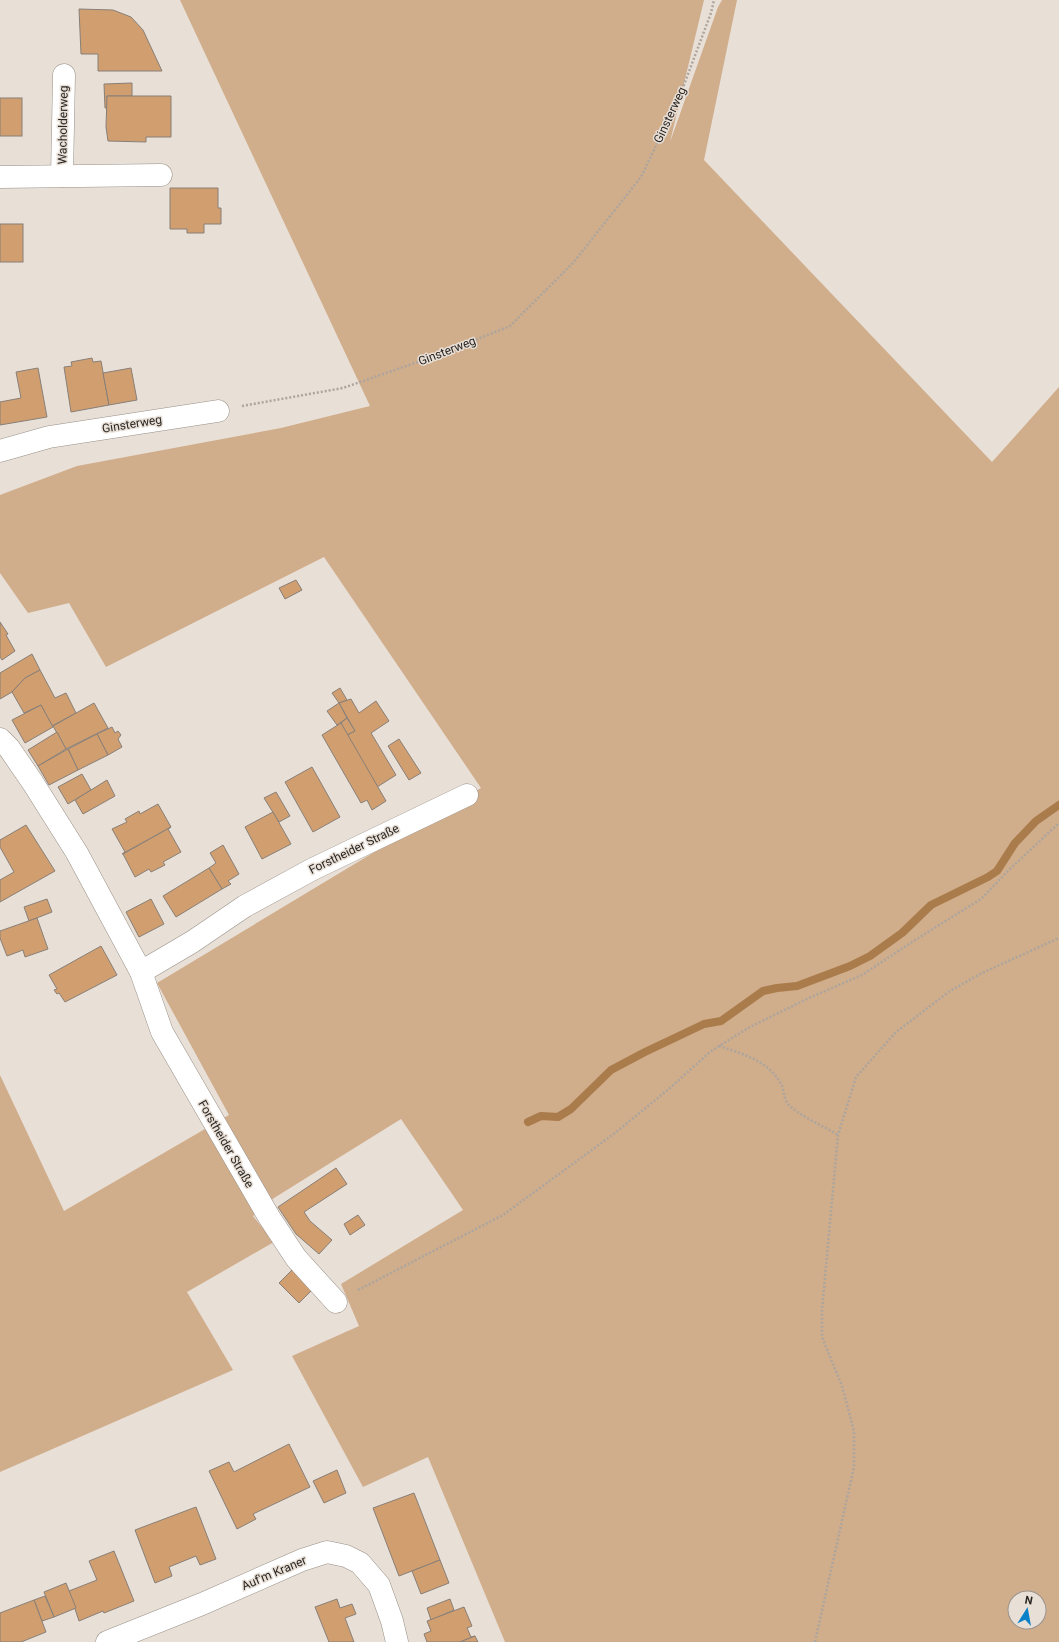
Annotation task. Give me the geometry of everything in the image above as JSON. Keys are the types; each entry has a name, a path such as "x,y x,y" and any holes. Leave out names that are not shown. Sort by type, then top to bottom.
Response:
{"street":[{"name":"Wacholderweg","path":"62,176 64,75"},
{"name":"Wacholderweg","path":"0,177 161,175"},
{"name":"Ginsterweg","path":"0,451 49,437 218,411"},
{"name":"Forstheider Straße","path":"0,739 9,748 29,777 78,853 141,972 162,1032 269,1217 296,1258 336,1302"},
{"name":"Forstheider Straße","path":"141,972 192,942 245,906 313,869 467,795"},
{"name":"Auf'm Kraner","path":"107,1642 202,1604 302,1560 327,1552 346,1556 360,1563 379,1585 398,1642"}],"path":[{"name":"Ginsterweg","path":"218,411 343,388 438,355 510,326 574,263 641,177 679,98 714,0"},
{"path":"336,1302 503,1215 615,1133 718,1046 750,1027 803,1001 862,975 981,899 1025,854 1059,823"},
{"path":"815,1642 854,1467 854,1431 842,1386 822,1337 822,1310 838,1135 856,1077 896,1032 950,992 982,973 1059,938"},
{"path":"718,1046 761,1062 774,1075 782,1087 786,1102 797,1112 838,1135"}],"shaded area":[{"path":"180,0 704,0 670,142 718,7 722,0 737,0 704,160 992,462 1059,387 1059,1642 505,1642 428,1457 363,1487 292,1356 359,1326 341,1284 463,1210 401,1119 274,1198 253,1216 274,1242 187,1292 233,1370 0,1472 0,1075 64,1211 229,1115 157,983 481,788 324,557 106,667 69,603 28,613 0,573 0,495 77,466 281,428 370,406"}],"building":[{"path":"79,9 113,10 131,17 143,30 162,71 98,71 98,54 81,54"},
{"path":"132,83 132,96 107,96 108,108 105,108 104,84"},
{"path":"107,96 171,96 171,137 146,137 146,142 108,141 106,127"},
{"path":"0,98 22,98 22,136 0,136"},
{"path":"170,188 218,188 218,208 221,208 221,224 204,224 204,233 187,233 187,229 170,229"},
{"path":"0,224 23,224 23,262 0,262"},
{"path":"92,358 93,362 101,361 109,405 71,412 64,367 72,366 71,362"},
{"path":"38,368 47,417 0,425 0,402 21,398 16,372"},
{"path":"131,368 137,400 109,405 103,373"},
{"path":"296,580 302,590 285,599 279,588"},
{"path":"0,622 8,634 6,635 15,651 2,660 0,657"},
{"path":"32,654 40,670 25,678 12,692 0,699 0,673"},
{"path":"40,670 55,698 66,693 76,713 52,726 41,705 24,713 12,692 25,678"},
{"path":"340,688 347,700 339,703 332,693"},
{"path":"351,699 359,713 376,701 389,721 371,733 396,775 377,787 347,735 355,731 339,703"},
{"path":"94,703 108,728 66,749 53,726"},
{"path":"339,703 347,718 337,725 327,711"},
{"path":"41,705 53,727 25,743 12,720"},
{"path":"347,718 355,731 347,735 341,723"},
{"path":"341,723 386,801 372,810 367,800 361,803 322,735"},
{"path":"112,727 115,733 118,731 121,735 118,739 122,747 108,755 97,734"},
{"path":"57,732 66,749 38,766 28,750"},
{"path":"97,734 108,755 78,770 68,749"},
{"path":"399,739 421,773 409,780 388,746"},
{"path":"68,749 78,770 49,785 38,766"},
{"path":"312,767 340,817 313,832 285,782"},
{"path":"82,774 91,790 68,804 58,787"},
{"path":"107,780 115,796 83,814 75,800"},
{"path":"276,792 290,816 279,822 264,798"},
{"path":"158,804 171,827 122,854 125,852 112,829 127,822 125,819 139,811 140,814"},
{"path":"273,812 291,844 262,859 245,827"},
{"path":"26,825 55,871 0,902 0,880 14,872 0,847 0,840"},
{"path":"171,827 168,829 181,852 163,862 165,865 151,872 149,869 135,877 123,854"},
{"path":"223,845 239,874 228,881 231,884 222,889 209,868 216,863 210,853"},
{"path":"209,868 222,889 176,917 163,896"},
{"path":"47,899 52,912 29,921 24,907"},
{"path":"151,899 164,924 139,937 126,912"},
{"path":"37,918 48,949 25,957 23,950 7,956 0,938 0,931"},
{"path":"101,946 117,975 65,1002 59,993 57,994 54,990 57,989 49,975"},
{"path":"336,1168 347,1184 304,1212 310,1221 332,1240 319,1254 296,1234 278,1207"},
{"path":"358,1215 365,1225 350,1235 344,1224"},
{"path":"295,1267 314,1288 299,1303 279,1283"},
{"path":"289,1444 310,1487 253,1514 256,1519 237,1529 209,1471 229,1462 234,1472"},
{"path":"337,1470 346,1493 324,1503 313,1481"},
{"path":"414,1493 440,1560 399,1576 373,1508"},
{"path":"196,1507 216,1559 200,1565 196,1556 169,1567 172,1576 155,1583 135,1530"},
{"path":"114,1551 134,1601 79,1621 69,1591 97,1580 89,1561"},
{"path":"440,1560 449,1583 421,1594 412,1571"},
{"path":"66,1583 76,1608 54,1617 44,1592"},
{"path":"45,1596 54,1617 42,1621 34,1600"},
{"path":"337,1599 340,1608 352,1604 356,1614 345,1618 354,1642 329,1642 315,1607"},
{"path":"450,1599 454,1610 431,1620 427,1608"},
{"path":"34,1600 46,1632 21,1642 0,1642 0,1613"},
{"path":"464,1607 472,1626 467,1628 471,1637 475,1636 460,1642 427,1642 424,1634 431,1631 427,1621"},
{"path":"475,1636 478,1642 460,1642"}],"waterway":[{"path":"528,1122 541,1116 558,1117 571,1109 611,1070 704,1024 721,1021 763,991 797,986 850,966 870,956 902,933 931,905 988,877 997,871 1015,843 1036,821 1059,805"}]}
